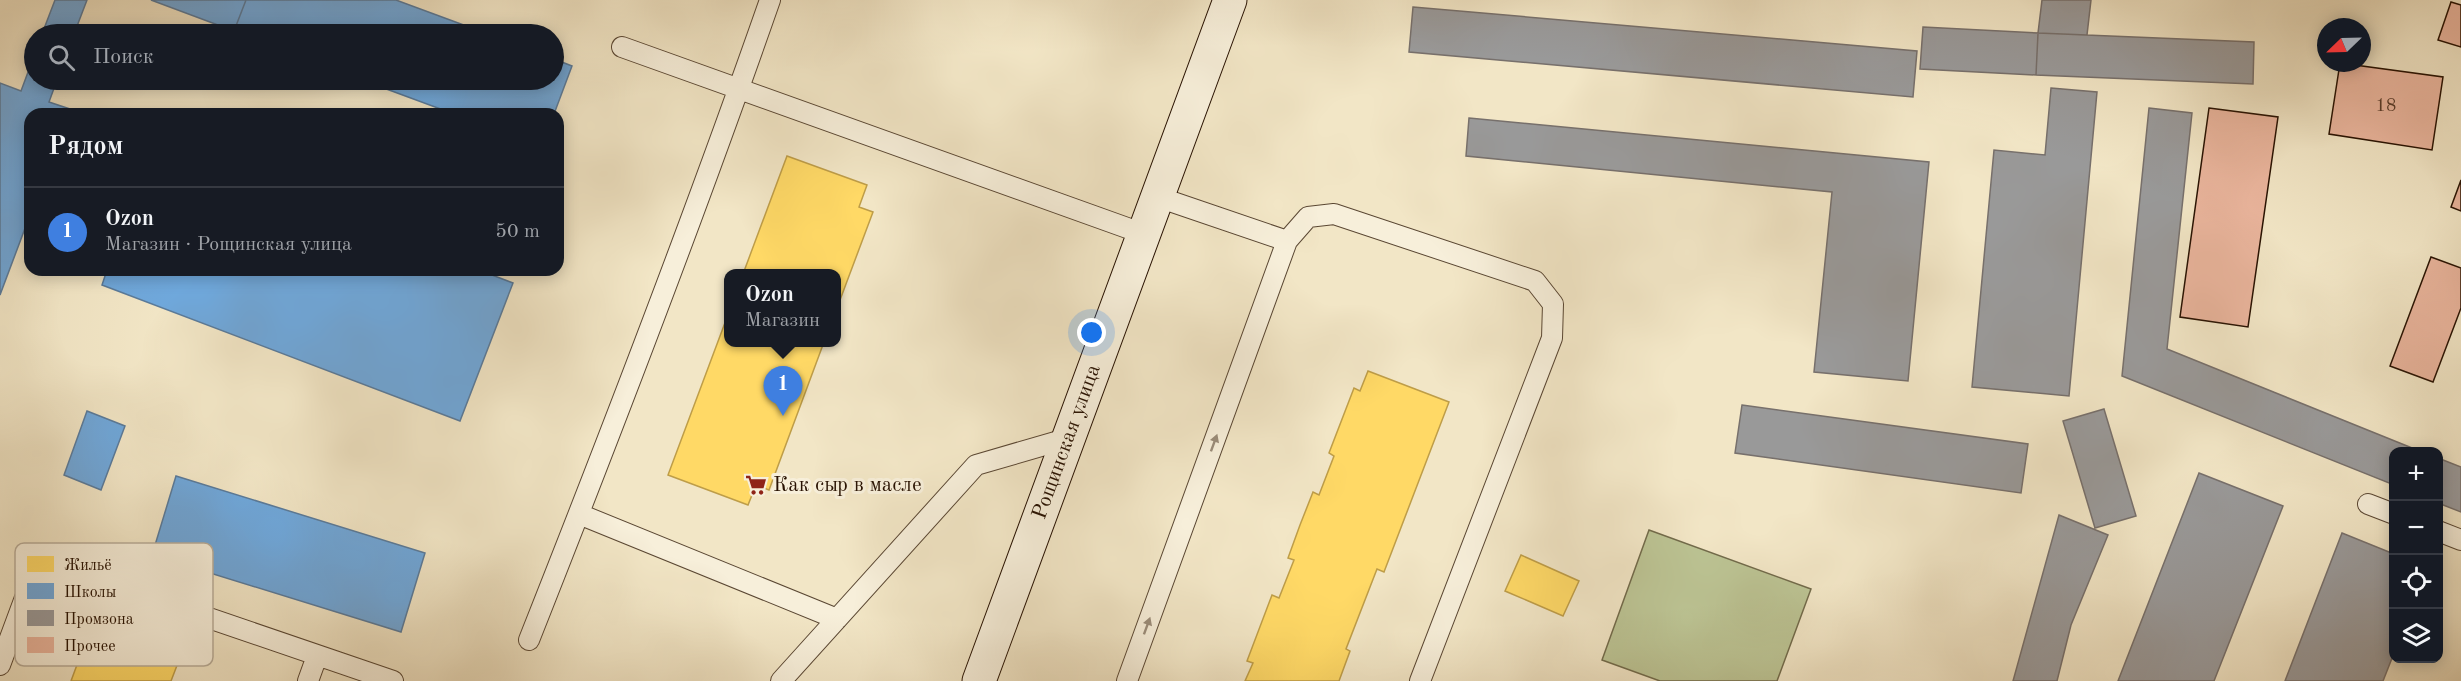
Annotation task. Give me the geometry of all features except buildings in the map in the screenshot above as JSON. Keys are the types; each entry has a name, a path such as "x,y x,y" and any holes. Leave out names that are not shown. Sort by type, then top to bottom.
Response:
{"street":[{"name":"Рощинская улица","path":"979,681 1230,0"}],"lane":[{"path":"529,640 739,90 770,0"},
{"path":"622,48 1144,234"},
{"path":"1158,197 1287,241"},
{"path":"1127,681 1287,241 1308,217 1334,214 1534,281 1553,304 1552,338 1420,681"},
{"path":"781,681 976,465 1069,438"},
{"path":"2368,504 2389,512"},
{"path":"579,514 837,619"},
{"path":"2443,533 2461,540"},
{"path":"213,620 393,681"},
{"path":"0,665 15,625"},
{"path":"308,681 317,656"}],"green space":[{"path":"1649,530 1811,589 1777,681 1660,681 1602,660"}],"place":[{"name":"Ozon","path":"783,416"},
{"name":"Как сыр в масле","path":"756,485"}]}
